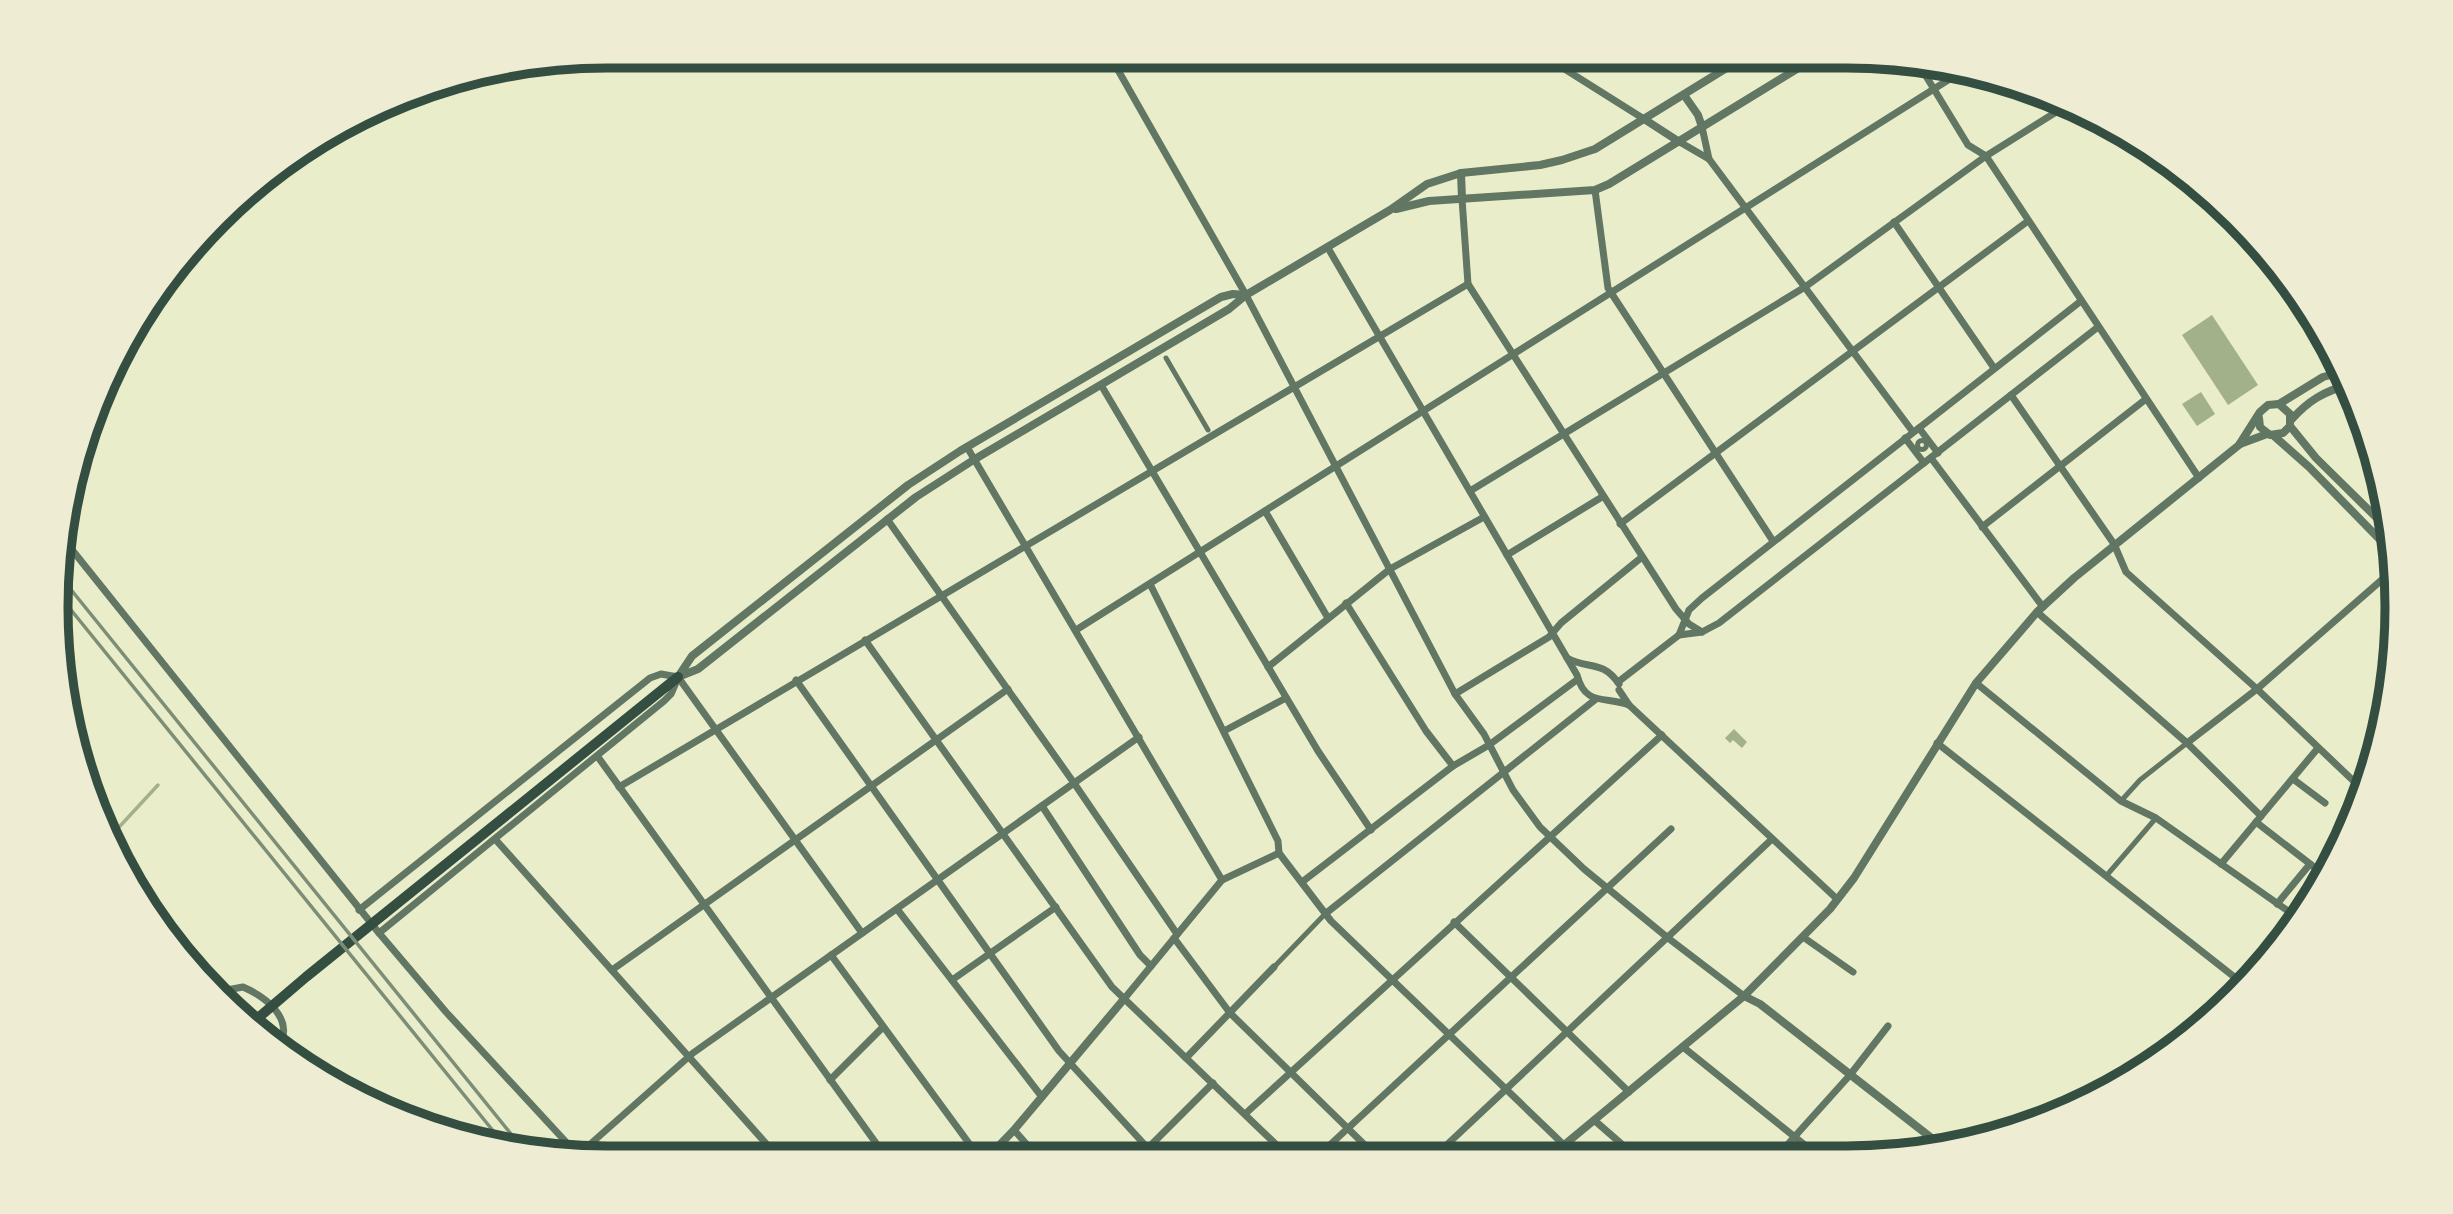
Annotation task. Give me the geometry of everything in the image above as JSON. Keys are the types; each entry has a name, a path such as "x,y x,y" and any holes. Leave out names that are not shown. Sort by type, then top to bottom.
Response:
{"main road":[{"path":"259,1017 678,677"}],"street":[{"path":"1117,68 1247,295 1455,694 1484,733 1513,790 1549,836 1608,888 1744,996 1760,1004 1932,1138"},
{"path":"1563,68 1709,159 1853,351 1916,430 1931,458 2040,609 2187,743 2259,819 2317,869"},
{"path":"359,910 650,678 661,674 678,677 698,669 887,519 975,459 1390,211 1416,190 1461,173 1540,165 1595,149 1727,68"},
{"path":"1390,211 1429,201 1595,190 1798,68"},
{"path":"1925,75 1968,145 1986,156 2199,478"},
{"path":"1076,630 1950,79"},
{"path":"1684,95 1698,115 1709,159"},
{"path":"1469,491 1805,287 1986,156 2057,111"},
{"path":"1461,173 1468,285 1642,557 1685,619 1702,632"},
{"path":"1595,190 1606,281 1612,294 1773,541"},
{"path":"1620,524 2028,221"},
{"path":"1895,222 1994,368"},
{"path":"1328,248 1582,686 1596,699 1629,705"},
{"path":"619,787 1468,285"},
{"path":"379,933 664,701 671,694 692,656 908,485 967,447 1221,297 1247,295"},
{"path":"1611,700 1618,686 1679,635 1692,606 2081,301"},
{"path":"1679,635 1702,632 1720,623 2098,327"},
{"path":"1166,358 1208,430"},
{"path":"2332,375 2323,377 2279,404 2268,405 2260,412 2260,427 2309,467 2380,540"},
{"path":"1101,385 1286,698 1371,830"},
{"path":"2239,444 2283,433 2308,402 2329,389 2338,387"},
{"path":"2011,395 2114,544 2126,572 2257,689 2355,783"},
{"path":"1982,527 2146,399"},
{"path":"2279,404 2287,410 2290,423 2316,458 2377,519"},
{"path":"1150,584 1278,841 1279,853 1325,914 1564,1145 1744,996 1803,937 1854,878 1976,683 2040,609 2114,544 2239,444 2259,418"},
{"path":"1905,438 1931,458"},
{"path":"967,447 1222,880"},
{"path":"1507,555 1602,497"},
{"path":"887,501 884,512 887,519 1074,783 1175,936 1230,1013 1366,1146"},
{"path":"1265,511 1328,618"},
{"path":"1268,667 1390,569 1484,517"},
{"path":"72,549 359,910 446,1012 568,1145"},
{"path":"1455,694 1552,633 1561,622 1642,557"},
{"path":"2121,801 2140,780 2257,689 2384,578"},
{"path":"1346,603 1426,731 1453,766"},
{"path":"865,640 1112,987 1278,1146"},
{"path":"1567,657 1584,665 1596,665 1618,686 1629,705 1837,900"},
{"path":"1302,882 1453,766 1489,745 1578,677 1584,665"},
{"path":"678,677 862,933"},
{"path":"796,680 1070,1065 1144,1146"},
{"path":"1976,683 2121,801 2156,818 2289,912"},
{"path":"612,970 1008,690"},
{"path":"1224,731 1286,698"},
{"path":"1186,1058 1325,914 1504,775 1596,699"},
{"path":"1245,1114 1662,735"},
{"path":"589,1145 688,1057 1139,737"},
{"path":"1937,743 2236,978"},
{"path":"2221,864 2318,748"},
{"path":"598,757 878,1146"},
{"path":"2293,779 2325,803"},
{"path":"1042,807 1151,967"},
{"path":"2107,876 2156,818"},
{"path":"1329,1146 1671,829"},
{"path":"495,839 768,1146"},
{"path":"1445,1146 1772,839"},
{"path":"999,1146 1070,1065 1222,880 1279,853"},
{"path":"2277,904 2310,864"},
{"path":"952,980 1056,907"},
{"path":"897,909 1042,1097"},
{"path":"1454,922 1629,1092"},
{"path":"1803,937 1853,972"},
{"path":"831,955 971,1146"},
{"path":"228,990 243,987 261,996 282,1018 283,1037"},
{"path":"1786,1146 1850,1075 1888,1026"},
{"path":"830,1080 883,1027"},
{"path":"1683,1047 1807,1146"},
{"path":"1150,1146 1213,1083"},
{"path":"1594,1120 1624,1146"},
{"path":"1014,1130 1028,1146"}],"shaded area":[{"path":"2212,315 2258,385 2228,405 2182,335"},
{"path":"2201,392 2215,414 2197,426 2182,404"},
{"path":"1734,729 1747,742 1742,748 1733,740 1730,743 1725,738"}],"waterway":[{"path":"117,830 158,785"}],"railway":[{"path":"69,587 513,1137"},
{"path":"68,606 495,1133"}]}
